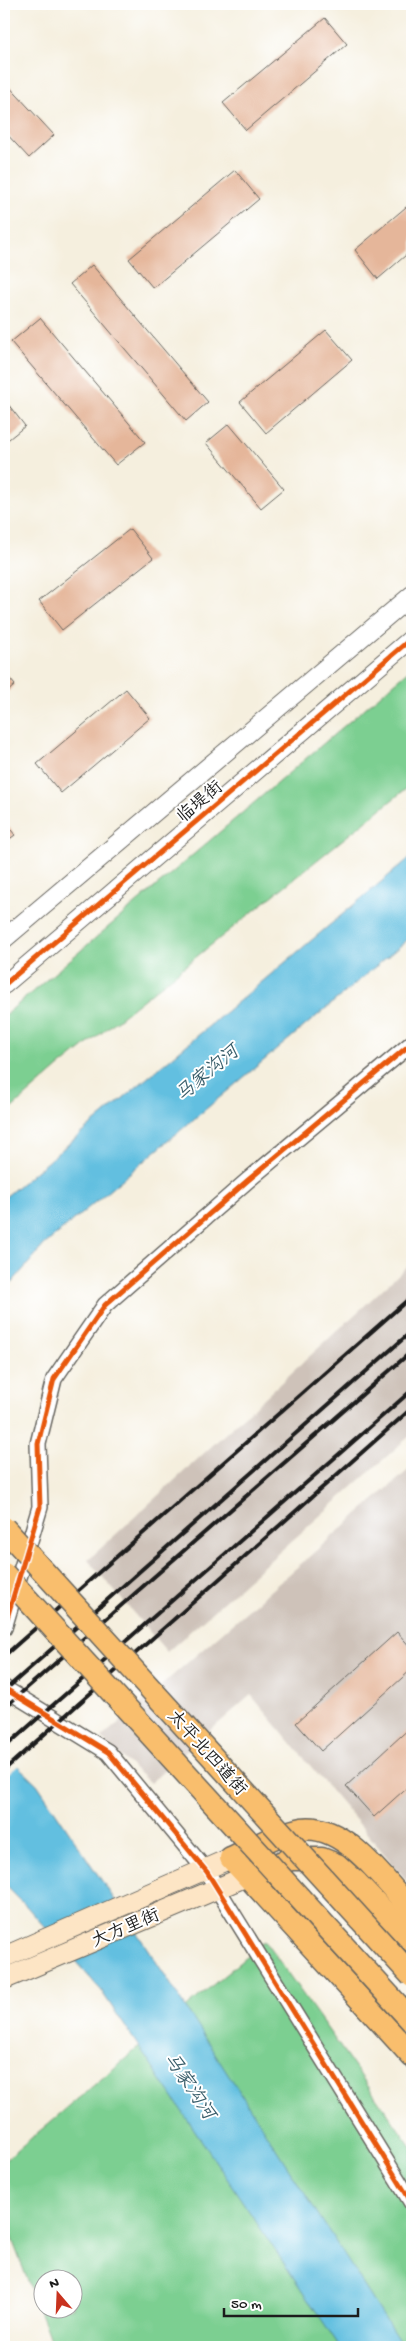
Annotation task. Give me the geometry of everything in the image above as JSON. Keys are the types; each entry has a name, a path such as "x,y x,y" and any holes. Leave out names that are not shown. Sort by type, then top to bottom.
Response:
{"main road":[{"name":"太平北四道街","path":"4,1528 412,1976"},
{"name":"太平北四道街","path":"4,1574 412,2021"},
{"path":"412,1911 344,1840 323,1829 312,1828 293,1832 231,1858 412,2056"},
{"name":"大方里街","path":"4,1957 231,1858"},
{"path":"247,1876 291,1859 322,1859 337,1865 357,1883 412,1941"},
{"name":"大方里街","path":"5,1979 247,1876"}],"street":[{"name":"临堤街","path":"4,939 412,594"},
{"name":"临堤街","path":"4,985 412,638"},
{"path":"4,1628 40,1507 38,1444 54,1379 105,1305 247,1181 412,1043"},
{"path":"4,1688 108,1752 204,1869 412,2203"}],"shaded area":[{"path":"412,1262 412,1434 167,1652 88,1560"},
{"path":"412,1467 412,1887 251,1695 150,1783 101,1738"}],"green space":[{"path":"412,668 412,784 59,1067 4,1115 4,1016"},
{"path":"265,1941 412,2148 412,2347 53,2347 42,2318 82,2318 82,2268 32,2268 32,2292 4,2218 4,2161"}],"water":[{"name":"马家沟河","path":"412,856 412,936 44,1245 4,1292 4,1198"},
{"name":"马家沟河","path":"4,1753 37,1784 163,1972 403,2347 340,2347 100,1989 28,1908 4,1884"}],"pier":[{"path":"4,1750 20,1764 4,1778"}],"building":[{"path":"325,18 347,44 246,130 223,103"},
{"path":"4,81 54,135 29,158 4,131"},
{"path":"235,170 259,199 153,288 129,259"},
{"path":"412,202 412,250 378,279 355,250"},
{"path":"92,265 208,402 186,421 70,284"},
{"path":"40,318 145,442 116,465 11,342"},
{"path":"326,330 352,360 266,433 240,402"},
{"path":"4,399 25,426 4,443"},
{"path":"229,424 284,489 261,508 206,443"},
{"path":"130,529 153,558 62,630 39,601"},
{"path":"4,672 15,685 4,695"},
{"path":"126,689 150,718 61,793 37,764"},
{"path":"4,821 15,835 4,843"},
{"path":"397,1632 412,1649 412,1669 321,1751 296,1723"},
{"path":"412,1726 412,1783 374,1817 346,1786"}],"railway":[{"path":"4,1656 412,1296"},
{"path":"4,1691 412,1331"},
{"path":"4,1708 412,1351"},
{"path":"4,1748 412,1390"},
{"path":"4,1770 412,1408"}],"cycle path":[{"path":"4,985 412,638"},
{"path":"4,1628 40,1507 38,1444 54,1379 105,1305 247,1181 412,1043"},
{"path":"4,1688 108,1752 207,1872 412,2203"}]}
